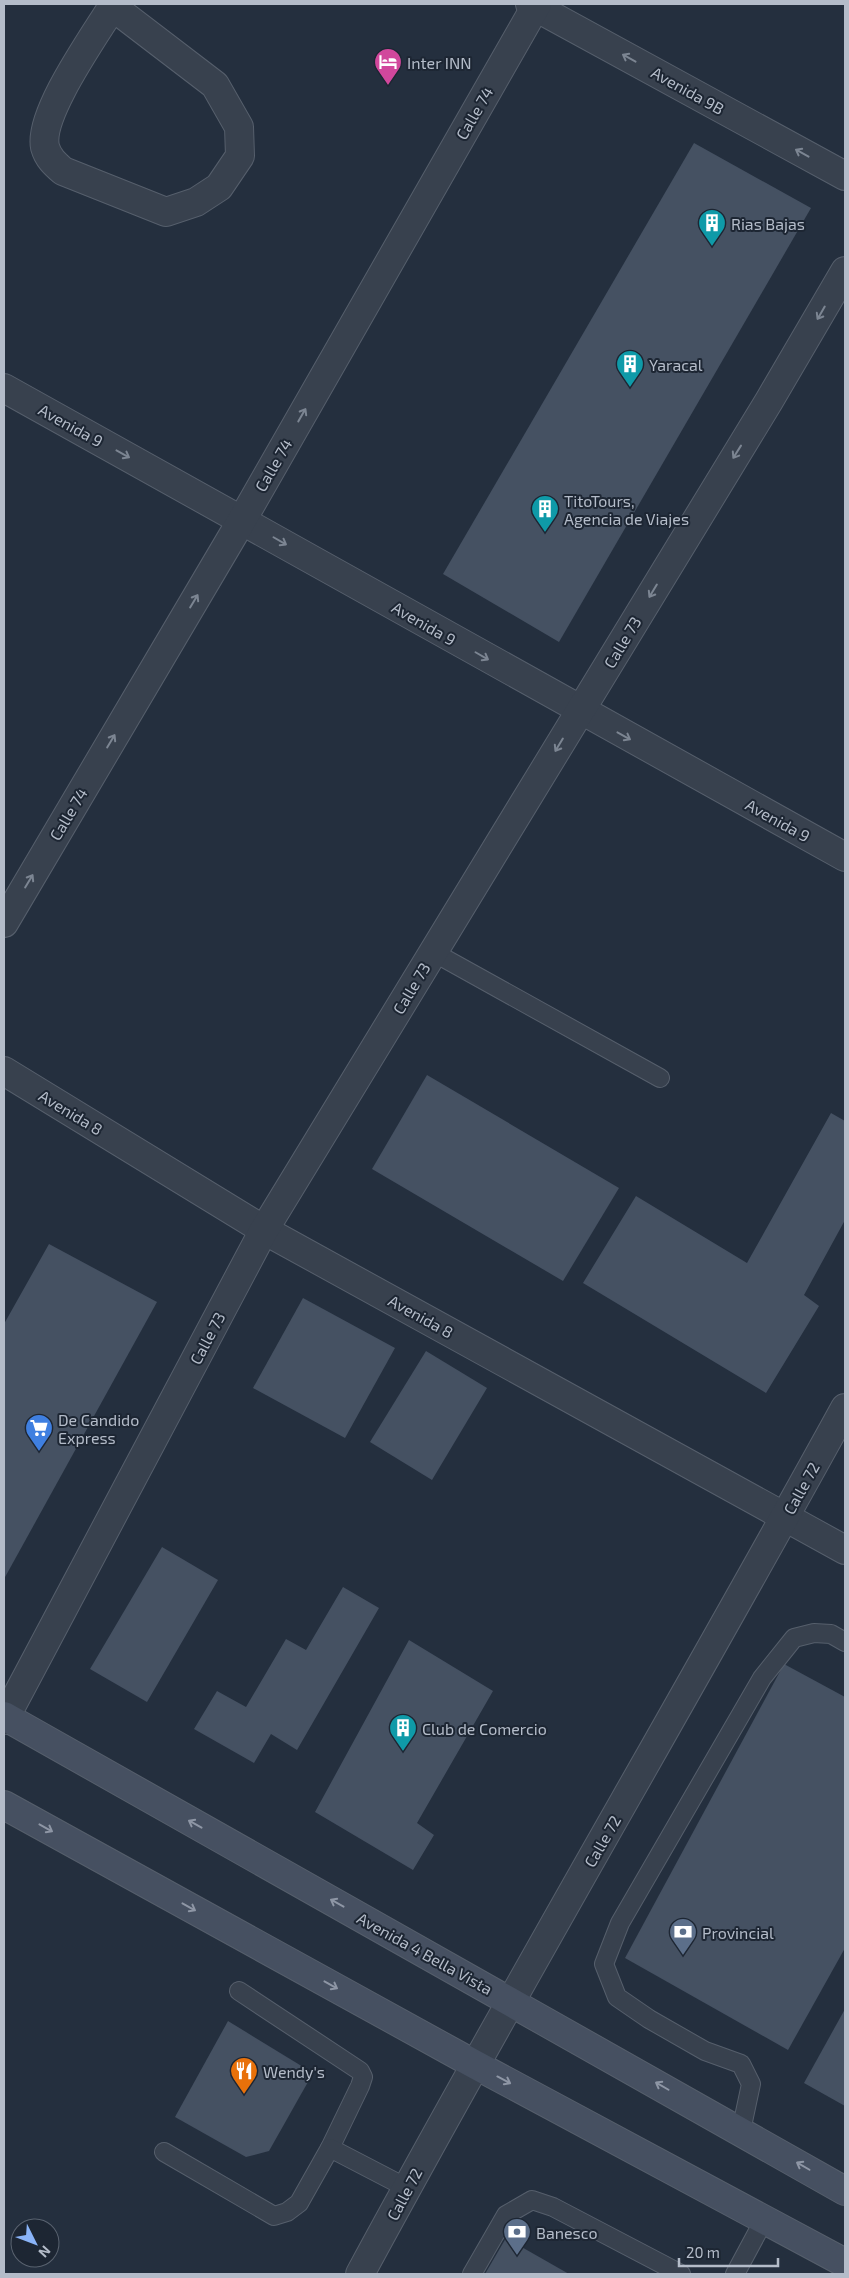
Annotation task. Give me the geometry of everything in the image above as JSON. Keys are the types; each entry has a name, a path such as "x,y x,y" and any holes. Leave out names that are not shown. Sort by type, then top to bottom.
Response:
{"street":[{"path":"113,5 215,85 239,127 240,156 219,187 196,202 166,212 62,171 50,159 45,145 46,128 53,106 113,5"},
{"name":"Avenida 9B","path":"534,5 845,176"},
{"name":"Calle 74","path":"4,923 242,520 534,5"},
{"name":"Calle 73","path":"4,1718 264,1230 769,401 845,271"},
{"name":"Avenida 9","path":"4,388 242,520 580,712 845,857"},
{"name":"Avenida 8","path":"4,1071 264,1230 845,1550"},
{"name":"Calle 72","path":"360,2274 474,2064 786,1517 845,1408"},
{"name":"Avenida 4 Bella Vista","path":"4,1718 845,2190"},
{"path":"4,1805 474,2064 845,2263"}],"lane":[{"path":"433,952 660,1078"},
{"path":"741,2131 751,2084 741,2064 705,2050 649,2019 617,1997 604,1964 620,1923 762,1678 794,1638 814,1633 832,1634 845,1642"},
{"path":"164,2152 274,2216 287,2212 299,2203 330,2148 360,2086 363,2077 360,2071 239,1991"},
{"path":"330,2148 407,2188"},
{"path":"472,2274 506,2215 532,2200 553,2207 681,2274"},
{"path":"735,2274 764,2220"}],"building":[{"path":"694,143 811,208 559,642 443,574"},
{"path":"427,1075 619,1188 563,1281 372,1169"},
{"path":"831,1113 845,1121 845,1220 804,1295 819,1306 766,1393 583,1283 636,1196 747,1263"},
{"name":"De Candido Express","path":"49,1244 157,1302 4,1579 4,1324"},
{"path":"303,1298 395,1348 345,1438 253,1388"},
{"path":"426,1351 487,1388 432,1480 370,1442"},
{"path":"162,1547 218,1580 147,1702 90,1669"},
{"path":"343,1587 379,1608 297,1750 271,1734 254,1763 194,1729 217,1691 246,1707 286,1639 306,1650"},
{"name":"Club de Comercio","path":"409,1640 493,1691 417,1823 434,1835 413,1870 315,1812"},
{"path":"784,1664 845,1697 845,1948 788,2050 625,1958"},
{"path":"845,2009 845,2106 804,2083"},
{"name":"Wendy's","path":"228,2021 313,2073 269,2151 246,2157 175,2117"},
{"name":"Banesco","path":"506,2238 569,2274 485,2274"}],"place":[{"name":"Inter INN","path":"388,86"},
{"name":"Rias Bajas","path":"712,247"},
{"name":"Yaracal","path":"630,388"},
{"name":"TitoTours, Agencia de Viajes","path":"545,533"},
{"name":"De Candido Express","path":"39,1452"},
{"name":"Club de Comercio","path":"403,1752"},
{"name":"Provincial","path":"683,1956"},
{"name":"Wendy's","path":"244,2095"},
{"name":"Banesco","path":"517,2256"}]}
